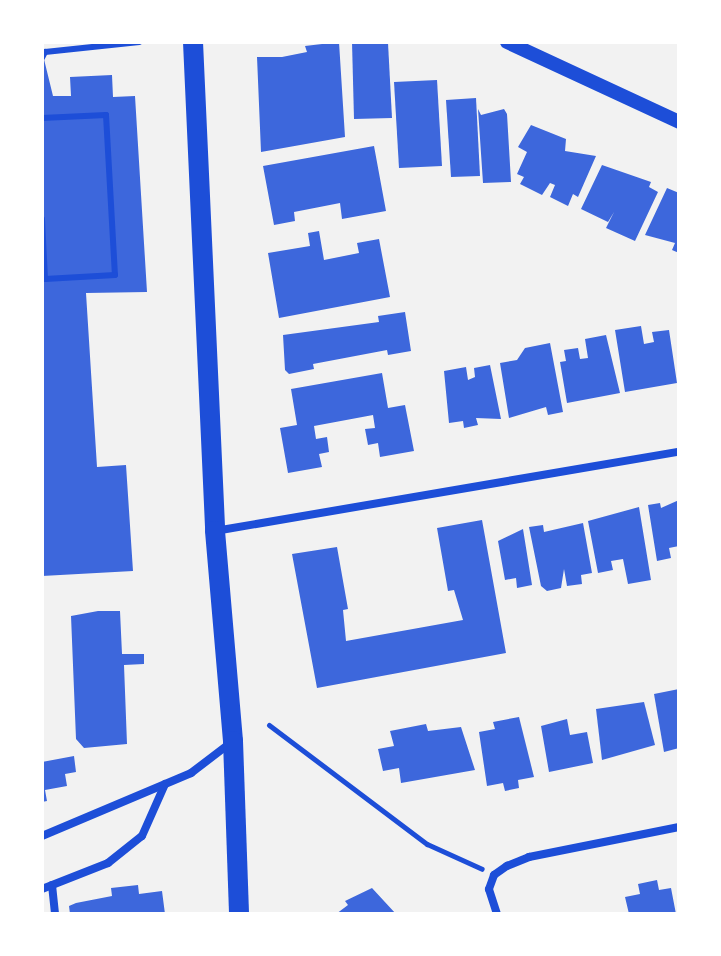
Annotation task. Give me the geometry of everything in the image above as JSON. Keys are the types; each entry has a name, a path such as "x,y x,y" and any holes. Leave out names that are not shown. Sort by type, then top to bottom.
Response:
{"main road":[{"path":"193,42 215,531 233,741 239,914"}],"street":[{"path":"507,42 675,117"},
{"path":"215,531 679,452"},
{"path":"42,836 191,773 233,741"},
{"path":"42,889 108,863 142,836 166,783"},
{"path":"497,914 489,889 494,875 529,857 679,827"},
{"path":"52,885 55,914"}],"lane":[{"path":"43,54 139,42"},
{"path":"42,118 106,115 115,275 43,279 42,219"}],"path":[{"path":"269,725 427,844 494,875"}],"building":[{"path":"339,42 345,137 261,152 257,57 282,57 307,52 305,46"},
{"path":"352,42 388,43 392,118 354,119"},
{"path":"42,51 53,96 71,96 70,77 112,75 113,97 135,96 147,292 86,293 97,467 126,465 133,571 42,576"},
{"path":"437,80 442,166 399,168 394,82"},
{"path":"476,98 480,176 451,177 446,100"},
{"path":"478,109 481,115 504,109 507,114 511,182 483,183"},
{"path":"531,125 566,139 565,151 596,156 578,197 573,194 568,206 550,197 555,185 550,183 542,195 520,184 524,177 517,174 527,152 518,147"},
{"path":"374,146 386,211 342,219 340,203 294,212 295,221 274,225 263,166"},
{"path":"602,165 651,182 649,187 658,192 635,241 606,228 614,212 608,222 581,209"},
{"path":"667,188 679,193 679,253 672,250 675,243 645,235"},
{"path":"319,231 324,260 359,253 357,243 379,239 390,297 279,318 268,253 310,246 308,233"},
{"path":"405,312 411,351 388,355 387,350 313,364 314,369 289,374 285,370 283,335 379,322 378,316"},
{"path":"641,326 644,344 654,342 652,332 669,330 677,383 625,392 615,330"},
{"path":"606,335 620,393 567,403 560,362 566,361 564,350 578,348 580,359 588,358 585,339"},
{"path":"550,343 563,412 548,415 546,407 509,418 500,363 517,360 525,348"},
{"path":"490,365 501,419 476,418 478,425 464,428 463,421 449,423 444,371 466,367 468,380 475,377 474,368"},
{"path":"382,373 388,408 405,405 414,451 380,457 378,443 368,445 365,429 375,428 373,415 314,426 316,439 327,437 329,452 319,454 322,467 288,473 280,428 297,425 291,389"},
{"path":"679,500 679,546 669,548 671,558 657,561 648,505 660,503 661,508"},
{"path":"639,507 651,580 628,584 623,559 611,561 613,570 598,573 588,521"},
{"path":"482,520 506,653 317,688 292,554 337,547 348,609 343,610 346,641 463,620 454,590 448,591 437,528"},
{"path":"583,523 592,573 581,575 582,584 567,586 564,569 561,588 547,591 541,586 529,527 543,525 544,532"},
{"path":"523,529 532,585 517,588 516,578 505,580 498,541"},
{"path":"120,611 122,654 144,654 144,664 124,665 127,744 84,748 76,739 71,616"},
{"path":"679,689 679,748 664,752 654,694"},
{"path":"644,702 655,745 602,760 596,709"},
{"path":"519,717 534,777 518,780 519,788 505,791 503,783 487,786 479,732 495,729 493,722"},
{"path":"567,719 570,735 587,732 593,763 549,772 541,726"},
{"path":"426,724 428,731 461,727 475,770 401,783 399,768 383,771 378,749 394,746 390,731"},
{"path":"74,756 76,772 65,774 67,786 45,790 47,801 42,802 42,762"},
{"path":"657,880 659,890 671,888 676,914 629,914 625,897 640,894 638,884"},
{"path":"138,885 139,894 162,891 165,914 70,914 69,906 76,903 112,896 111,888"},
{"path":"372,888 396,914 336,914 348,905 345,901"}]}
